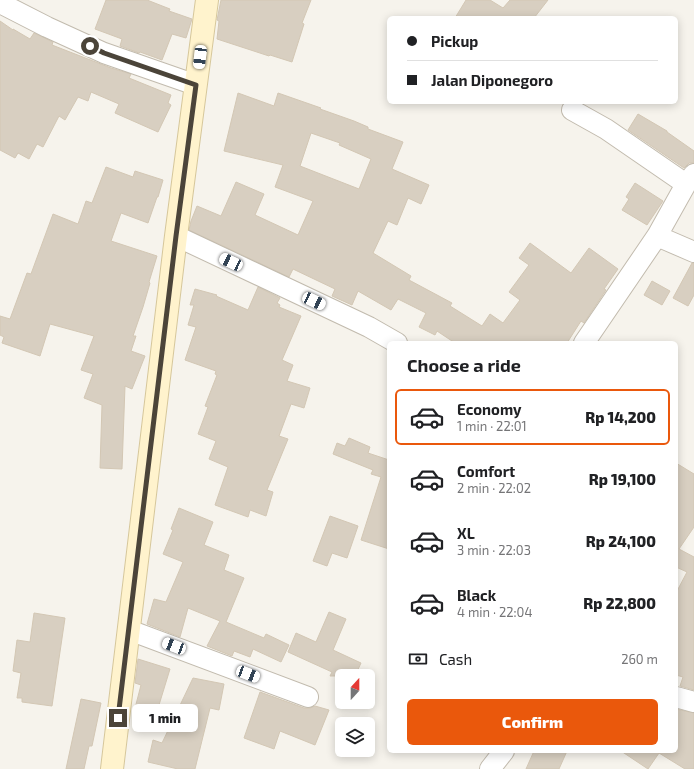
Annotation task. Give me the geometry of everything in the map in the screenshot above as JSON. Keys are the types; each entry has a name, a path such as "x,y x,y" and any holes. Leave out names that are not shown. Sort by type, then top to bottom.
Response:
{"main road":[{"path":"112,769 176,236 207,0"}],"street":[{"path":"0,3 47,27 104,53 196,85"},
{"path":"572,110 690,179 657,236 585,341"},
{"path":"176,236 369,327 394,341"},
{"path":"657,236 694,252"},
{"path":"129,630 308,697"},
{"path":"678,698 694,702"},
{"path":"490,769 502,753"}],"building":[{"path":"106,0 147,0 170,9 169,11 192,19 186,38 172,34 162,60 120,46 122,39 95,29"},
{"path":"221,0 311,0 302,23 304,24 292,62 217,39 219,21 217,20"},
{"path":"466,0 490,0 503,8 510,0 548,0 536,16 456,16"},
{"path":"0,21 30,39 34,33 53,42 52,45 111,68 131,74 129,78 171,95 168,103 171,105 158,132 115,113 119,104 91,92 88,101 78,97 65,120 59,116 43,147 37,144 29,159 18,153 15,158 0,150"},
{"path":"238,93 274,106 278,93 321,108 320,109 354,121 368,127 368,129 403,142 392,169 429,185 421,204 408,198 397,225 388,221 373,253 411,276 409,280 452,303 450,306 482,326 490,314 503,323 520,300 509,292 529,265 519,258 530,243 571,273 589,248 618,269 584,323 581,321 568,341 452,341 437,331 435,335 419,327 426,313 398,299 391,310 358,291 352,305 332,296 335,289 293,269 289,277 189,230 197,206 221,216 236,182 264,194 255,215 298,235 313,201 275,187 283,165 224,151","holes":["311,133 340,143 339,145 371,159 359,189 300,166"]},
{"path":"638,114 667,131 694,151 694,163 689,163 684,168 628,130"},
{"path":"106,167 133,177 135,171 163,180 148,223 121,213 111,241 157,256 143,307 133,336 136,336 131,351 145,356 132,389 125,386 122,469 100,468 102,405 84,398 93,374 81,370 94,336 50,324 40,356 2,343 4,337 0,335 0,316 10,319 27,273 31,274 53,214 78,224 86,201 92,203"},
{"path":"635,183 663,201 647,225 622,210 629,199 626,197"},
{"path":"692,263 694,263 694,295 688,306 673,298"},
{"path":"652,281 670,291 662,305 644,295"},
{"path":"258,287 280,298 277,303 280,305 279,307 301,316 282,360 293,365 287,381 310,388 304,408 291,404 279,436 288,439 267,490 273,492 266,516 250,510 248,517 215,505 228,467 209,459 216,441 198,434 208,407 205,406 217,375 215,374 216,371 185,360 196,327 188,325 194,305 190,305 195,289 217,295 216,296 248,310"},
{"path":"349,438 370,447 368,453 387,459 387,548 361,540 381,477 371,474 373,470 333,454 337,443 345,446"},
{"path":"678,464 694,474 694,527 679,549 694,557 694,690 680,686 683,677 678,676 678,589 687,572 678,568"},
{"path":"179,508 213,522 204,545 229,555 224,570 244,578 226,622 264,638 266,634 289,645 281,662 253,649 250,657 234,651 232,656 207,646 220,621 188,608 180,637 147,624 154,599 166,602 183,562 163,554 173,530 171,529"},
{"path":"330,516 358,526 347,558 332,553 327,566 313,561"},
{"path":"329,612 346,619 333,650 361,663 358,669 335,669 335,676 330,676 332,672 288,652 296,633 316,642"},
{"path":"34,613 65,618 52,706 22,702 22,698 17,698 21,673 13,671 17,640 30,642"},
{"path":"138,659 170,669 155,718 134,712 141,685 135,683"},
{"path":"193,678 224,684 219,710 210,708 195,769 178,769 148,762 153,740 162,743"},
{"path":"260,692 304,708 315,706 329,710 315,745 280,731 274,749 244,738"},
{"path":"81,699 101,703 92,746 89,746 84,769 66,769"},
{"path":"678,709 694,713 694,769 685,769 659,753 678,753"},
{"path":"533,753 566,753 559,769 526,769"},
{"path":"624,753 659,753 648,769"}],"route":[{"path":"90,46 104,53 196,85 176,236 118,718"}]}
